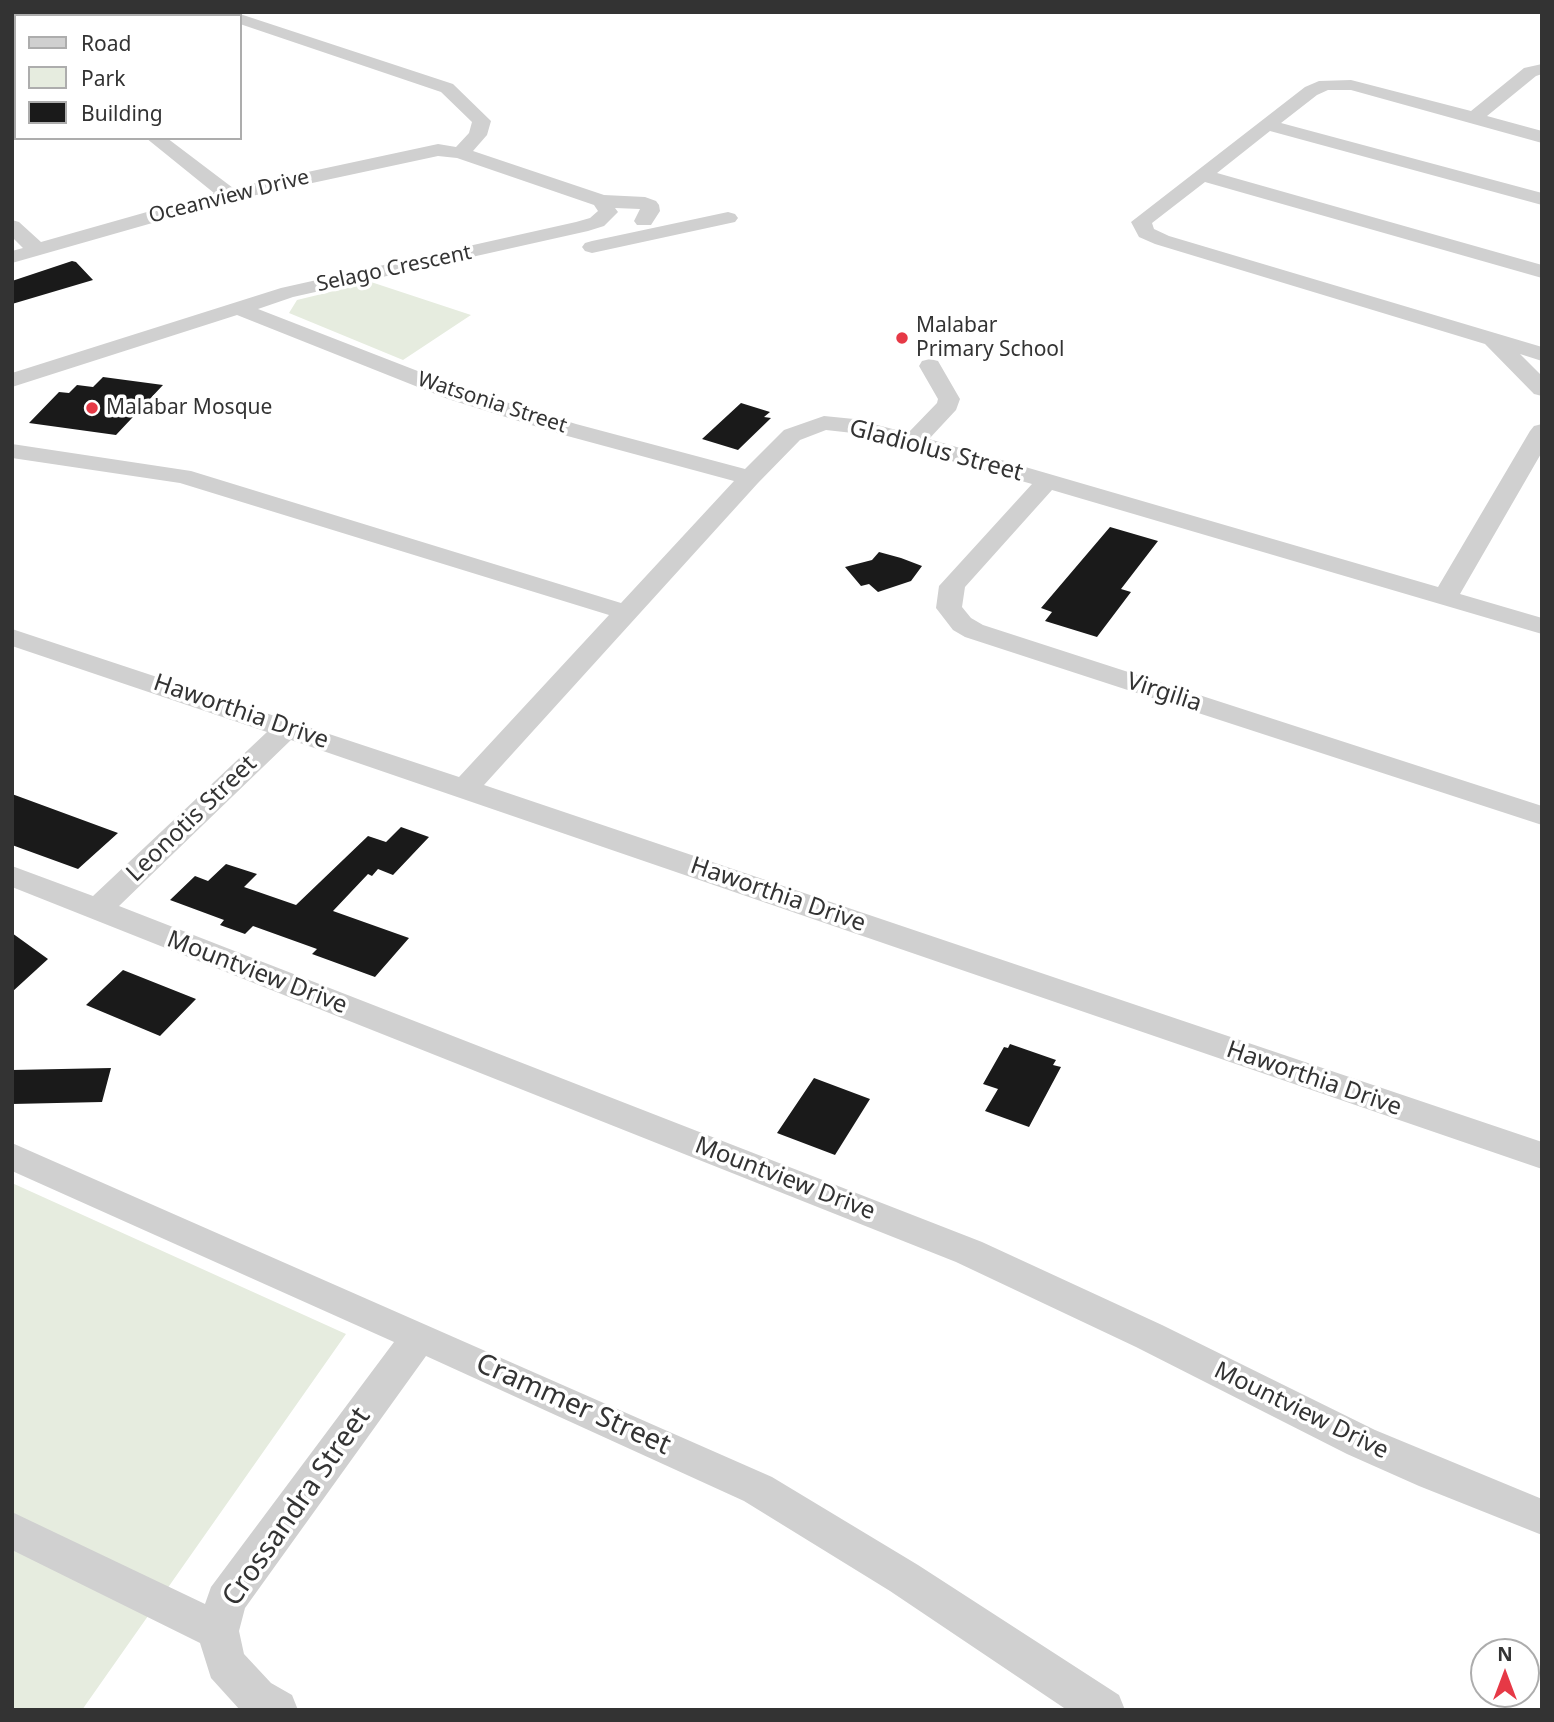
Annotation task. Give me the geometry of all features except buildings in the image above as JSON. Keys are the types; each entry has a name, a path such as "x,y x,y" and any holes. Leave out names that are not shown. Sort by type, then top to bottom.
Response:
{"street":[{"path":"242,20 447,88 482,121 478,135 455,152"},
{"path":"1475,117 1530,72 1542,69"},
{"path":"1542,137 1374,90 1336,84 1311,91 1143,219 1143,229 1162,240 1542,354"},
{"path":"1268,125 1542,199"},
{"path":"158,140 229,195"},
{"name":"Oceanview Drive","path":"12,257 229,195 421,152 455,152"},
{"path":"455,152 650,227"},
{"path":"1203,175 1542,272"},
{"name":"Selago Crescent","path":"12,380 323,283 581,227 603,208"},
{"path":"592,247 650,227 728,218"},
{"path":"12,226 37,250"},
{"name":"Watsonia Street","path":"240,309 456,394 568,429 750,478"},
{"path":"1492,339 1542,389"},
{"path":"913,442 948,405 949,399 930,366"},
{"name":"Gladiolus Street","path":"465,788 625,612 792,435 824,423 854,426 913,442 1542,626"},
{"path":"1445,598 1542,431"},
{"path":"12,451 183,476 625,612"},
{"name":"Virgilia","path":"1046,482 952,586 949,608 962,624 974,631 1542,816"},
{"name":"Haworthia Drive","path":"12,637 465,788 1542,1156"},
{"name":"Leonotis Street","path":"97,910 287,728"},
{"name":"Mountview Drive","path":"12,876 970,1252 1137,1330 1361,1442 1542,1517"},
{"name":"Crammer Street","path":"12,1156 758,1489 904,1578 1104,1710"},
{"name":"Crossandra Street","path":"277,1710 256,1697 226,1664 218,1631 226,1600 418,1338"},
{"path":"12,1530 218,1631"}],"green space":[{"path":"371,282 471,315 403,360 289,313 297,300"},
{"path":"12,1183 346,1334 82,1710 12,1710"}],"place":[{"name":"Malabar Primary School","path":"902,338"},
{"name":"Malabar Mosque","path":"92,408"}]}
